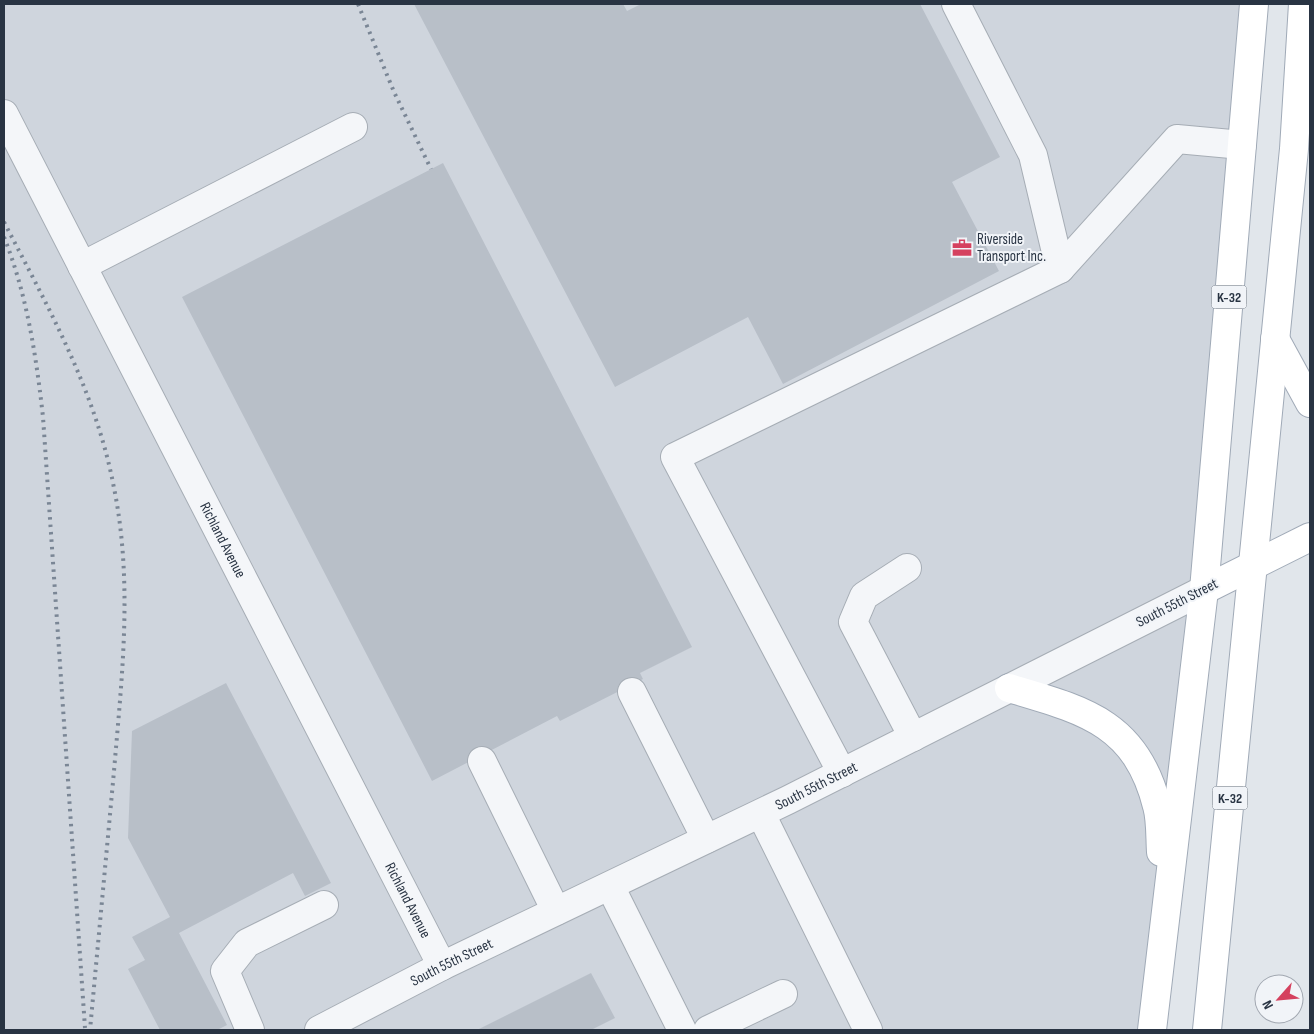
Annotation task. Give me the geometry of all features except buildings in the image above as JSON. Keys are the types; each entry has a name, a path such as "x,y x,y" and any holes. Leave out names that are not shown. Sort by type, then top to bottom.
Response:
{"main road":[{"name":"K-32","path":"1152,1030 1204,590 1254,4"},
{"name":"K-32","path":"1207,1030 1254,565 1274,339 1302,150 1303,4"},
{"path":"1274,339 1310,403"},
{"name":"South 55th Street","path":"1204,590 1310,536"},
{"path":"1009,688 1068,705 1112,728 1141,761 1158,807 1166,914"}],"street":[{"path":"956,4 1033,154 1060,269"},
{"name":"Richland Avenue","path":"4,114 442,966"},
{"path":"82,266 353,127"},
{"path":"842,773 675,457 1060,269 1177,139 1242,145"},
{"path":"907,568 864,596 853,622 863,645 913,737"},
{"name":"South 55th Street","path":"319,1030 442,966 761,814 1204,590"},
{"path":"632,692 706,839"},
{"path":"482,761 556,911"},
{"path":"761,814 868,1030"},
{"path":"610,886 682,1030"},
{"path":"250,1030 225,971 247,943 324,905"},
{"path":"708,1030 783,994"}],"shaded area":[{"path":"4,4 1253,4 1153,1030 4,1030"}],"railway":[{"path":"358,4 394,92 431,169"},
{"path":"4,222 53,318 83,384 106,452 120,523 124,594 123,664 90,1030"},
{"path":"4,237 19,281 30,326 43,417 85,1028"}],"place":[{"name":"Riverside Transport Inc.","path":"962,248"}]}
